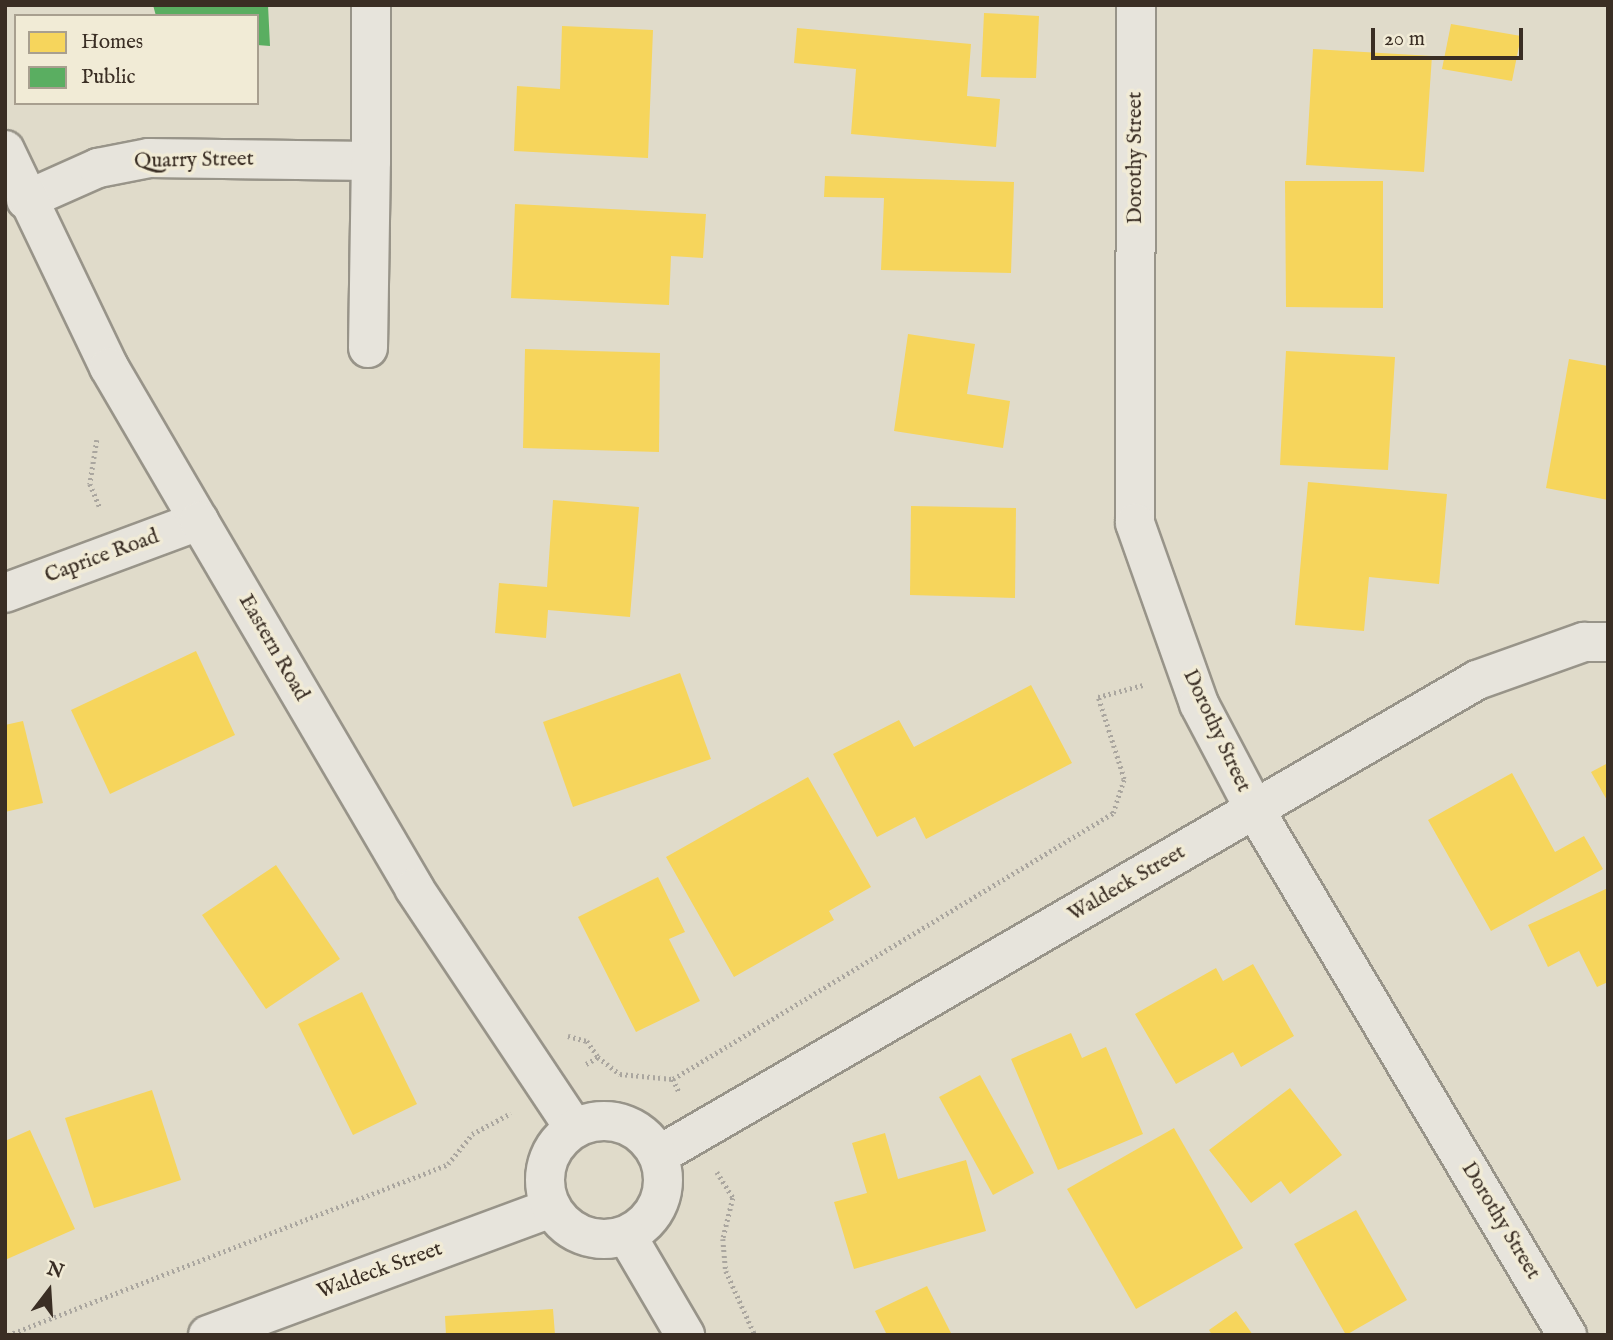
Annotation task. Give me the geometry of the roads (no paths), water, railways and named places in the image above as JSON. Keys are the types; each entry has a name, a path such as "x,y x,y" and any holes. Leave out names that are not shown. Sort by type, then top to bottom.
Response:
{"street":[{"path":"368,348 371,5"},
{"name":"Dorothy Street","path":"1136,5 1135,523 1199,704 1255,810 1567,1335"},
{"name":"Eastern Road","path":"5,150 26,200 109,367 198,521 414,888 574,1128"},
{"name":"Quarry Street","path":"26,200 97,168 149,158 370,161"},
{"name":"Caprice Road","path":"5,593 198,521"},
{"name":"Waldeck Street","path":"659,1155 1477,680 1584,642 1608,642"},
{"path":"593,1121 632,1127 659,1155 663,1193 643,1226 627,1236 610,1240 576,1233 551,1208 545,1172 555,1147 574,1128 593,1121"},
{"name":"Waldeck Street","path":"208,1335 551,1208"},
{"path":"627,1236 685,1335"}]}
